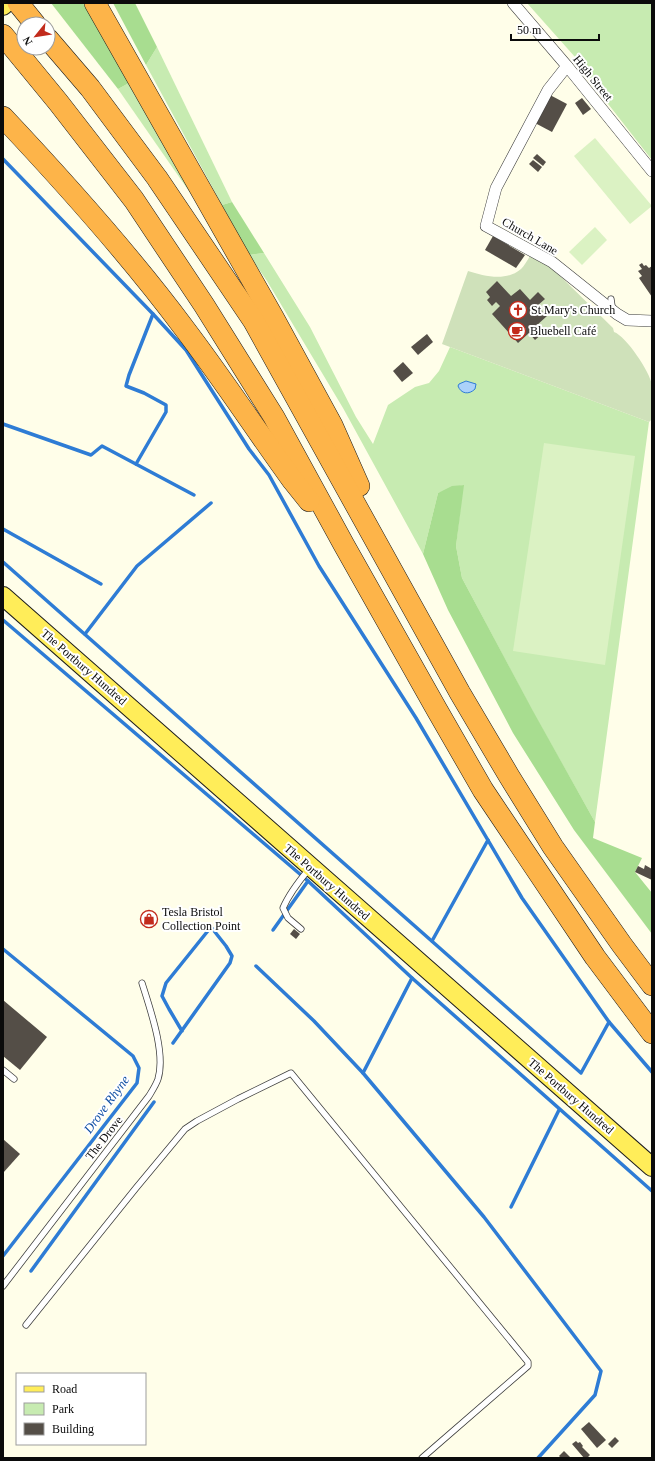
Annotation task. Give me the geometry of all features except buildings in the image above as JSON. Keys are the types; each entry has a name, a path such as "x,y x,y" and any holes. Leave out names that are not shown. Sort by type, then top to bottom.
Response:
{"highway":[{"path":"18,3 29,16"},
{"path":"95,3 247,270 332,425 420,620"},
{"path":"3,35 58,102 134,200 200,298 274,417 344,545 483,790 594,957 652,1033"},
{"path":"56,48 90,88 157,178 252,320 460,693 509,776 553,847 652,985"},
{"path":"3,117 76,196 132,261 184,328 293,480 344,545"}],"main road":[{"path":"3,6 6,3"},
{"name":"The Portbury Hundred","path":"3,596 652,1167"}],"street":[{"name":"High Street","path":"513,3 567,66 652,171"},
{"name":"Church Lane","path":"567,66 548,90 496,188 486,226 552,262 617,314 627,320 652,321"}],"lane":[{"path":"611,299 612,306 617,314"},
{"path":"301,929 288,918 283,908 297,884 310,867"},
{"name":"The Drove","path":"3,1286 149,1096 158,1079 161,1059 153,1019 142,983"},
{"path":"3,1070 14,1079"},
{"path":"26,1325 185,1129 238,1099 291,1073 528,1362 528,1366 422,1458"}],"green space":[{"path":"51,3 83,3 129,83 118,89"},
{"path":"113,3 135,3 157,47 146,65"},
{"path":"527,3 652,3 652,160 587,77 575,57"},
{"path":"157,47 232,202 222,205 146,65"},
{"path":"129,83 209,220 118,89"},
{"path":"595,138 652,206 630,224 574,156"},
{"path":"232,202 264,253 249,255 222,205"},
{"path":"595,227 607,240 582,265 569,252"},
{"path":"264,253 310,327 356,417 373,444 388,405 415,387 429,383 439,371 450,347 649,422 595,822 533,712 462,578 456,546 463,485 438,493 423,554 343,408 267,281 249,255"},
{"path":"530,256 550,266 613,328 614,332 625,340 637,355 647,372 652,385 652,419 649,422 442,344 468,271 495,277 509,276 521,269"},
{"path":"544,443 635,456 605,665 513,651"},
{"path":"464,485 456,546 462,578 533,711 595,822 593,838 642,858 635,872 652,893 652,934 574,830 513,733 448,610 423,554 438,493 452,486"}],"water":[{"path":"466,381 476,384 473,391 465,393 459,389 459,384"}],"waterway":[{"path":"3,159 186,350 249,449 269,475 319,566 416,718 522,898 609,1022 652,1072"},
{"path":"136,464 166,412 166,405 144,393 126,386 153,314"},
{"path":"3,424 91,455 102,446 194,495"},
{"path":"85,634 137,566 211,503"},
{"path":"3,529 101,584"},
{"path":"3,562 581,1073 609,1022"},
{"path":"3,620 308,881 412,978 652,1191"},
{"path":"432,941 488,840"},
{"path":"273,930 308,881"},
{"path":"173,1043 230,963 232,956 211,927 166,983 162,996 169,1009 182,1031"},
{"name":"Drove Rhyne","path":"3,949 133,1056 139,1068 137,1083 3,1256"},
{"path":"256,966 314,1021 363,1073 484,1217 601,1371 595,1395 538,1458"},
{"path":"363,1073 412,978"},
{"path":"31,1271 154,1102"},
{"path":"511,1207 559,1110"}],"place":[{"name":"St Mary's Church","path":"518,310"},
{"name":"Bluebell Café","path":"517,331"},
{"name":"Tesla Bristol Collection Point","path":"149,919"}]}
